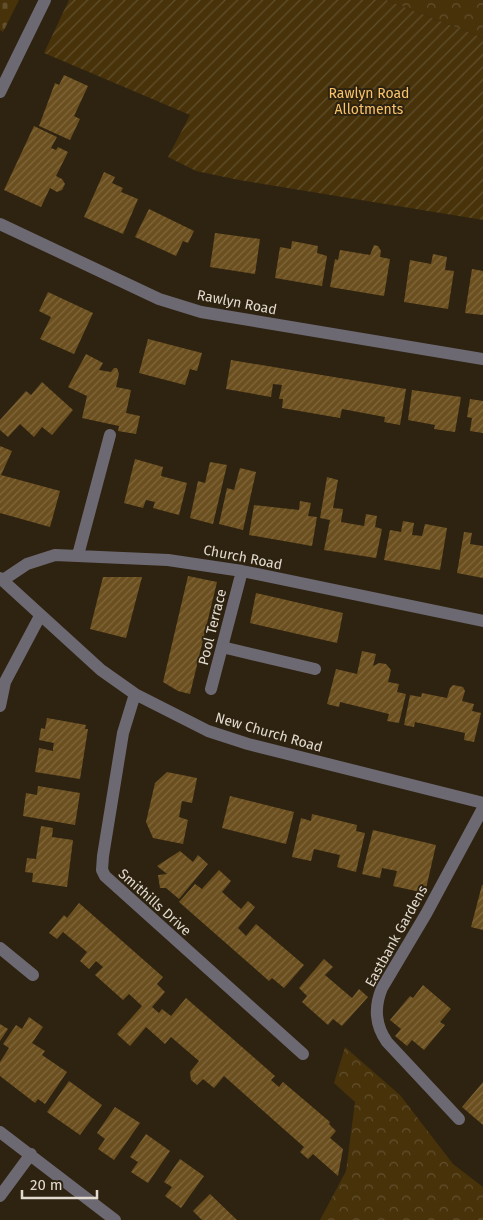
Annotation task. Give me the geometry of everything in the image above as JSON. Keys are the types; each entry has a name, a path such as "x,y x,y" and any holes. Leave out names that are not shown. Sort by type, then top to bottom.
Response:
{"street":[{"path":"0,92 45,0"},
{"name":"Rawlyn Road","path":"0,224 159,299 201,312 483,359"},
{"path":"78,555 110,434"},
{"name":"Church Road","path":"1,579 27,564 55,555 168,560 242,571 483,621"},
{"name":"Pool Terrace","path":"211,689 242,571"},
{"name":"New Church Road","path":"1,579 101,670 135,694 208,731 248,744 483,803"},
{"path":"0,706 5,682 40,616"},
{"path":"222,647 315,669"},
{"name":"Smithills Drive","path":"135,694 123,733 102,870 105,876 303,1054"},
{"name":"Eastbank Gardens","path":"459,1119 386,1042 378,1029 376,1014 378,997 382,988 426,914 483,808"},
{"path":"0,948 33,975"},
{"path":"0,1132 115,1220"},
{"path":"0,1196 30,1154"}],"green space":[{"path":"0,0 19,0 3,32 0,30"},
{"name":"Rawlyn Road Allotments","path":"69,0 386,0 483,38 483,220 239,180 196,171 168,157 190,115 44,53"},
{"path":"386,0 483,0 483,38"},
{"path":"345,1047 400,1095 453,1164 483,1187 483,1220 320,1220 346,1171 355,1102 334,1083"}],"building":[{"path":"64,75 88,86 74,116 80,119 70,140 39,126 55,83 59,85"},
{"path":"34,126 57,137 51,148 56,150 58,147 68,152 56,176 62,179 65,184 62,190 57,192 50,188 41,207 4,190"},
{"path":"104,172 115,177 112,183 123,188 121,192 138,199 123,234 84,217"},
{"path":"149,209 194,231 188,243 183,241 176,256 135,237"},
{"path":"215,233 260,239 255,274 210,267"},
{"path":"292,241 318,246 317,253 327,256 322,286 275,278 280,247 291,249"},
{"path":"374,245 378,246 381,251 380,257 390,259 384,296 330,287 335,259 338,260 340,250 370,255"},
{"path":"433,254 447,257 445,270 454,271 448,309 404,302 410,260 431,264"},
{"path":"472,269 483,271 483,315 465,313"},
{"path":"48,292 93,313 74,354 40,339 51,317 39,311"},
{"path":"148,339 202,353 197,371 190,369 185,385 139,373"},
{"path":"86,354 103,363 99,370 111,372 114,368 117,368 119,374 116,387 131,390 126,413 140,416 136,434 118,431 119,426 82,418 87,396 68,387"},
{"path":"231,360 406,389 400,425 384,422 385,417 342,409 340,418 282,408 283,399 279,399 282,385 273,384 271,397 226,389"},
{"path":"42,382 73,410 52,435 42,427 34,437 20,424 8,437 0,430 0,420 26,391 31,395"},
{"path":"412,390 461,397 455,432 434,429 435,425 408,420"},
{"path":"470,399 483,401 483,433 470,431 472,418 467,417"},
{"path":"0,446 12,451 1,475 60,491 50,527 0,513"},
{"path":"135,459 163,467 161,476 187,483 179,515 153,508 155,502 146,500 143,508 124,503"},
{"path":"210,462 227,465 213,524 190,518 198,481 205,483"},
{"path":"240,468 256,472 243,530 219,524 227,488 234,490"},
{"path":"327,477 338,480 333,508 343,509 341,522 364,526 366,514 377,516 375,527 382,529 376,558 324,550 330,520 320,518"},
{"path":"300,501 311,503 308,516 317,517 312,546 249,535 254,505 299,510"},
{"path":"403,521 414,523 412,535 422,536 425,524 447,528 440,570 384,560 390,530 401,532"},
{"path":"464,532 472,533 470,544 483,546 483,578 457,573"},
{"path":"188,576 217,582 190,694 178,691 163,682"},
{"path":"103,577 142,577 126,638 90,629"},
{"path":"256,593 343,613 337,643 250,623"},
{"path":"362,651 376,654 373,666 379,663 386,664 391,670 388,682 399,684 397,692 406,694 399,723 387,721 389,714 340,702 339,707 327,704 336,669 357,674"},
{"path":"453,685 463,687 465,691 462,701 474,704 472,711 481,713 474,742 464,740 465,733 415,722 414,727 404,725 410,695 421,697 422,693 447,698"},
{"path":"47,718 86,725 85,729 88,729 80,779 35,772 39,748 53,751 54,743 39,740 41,728 45,729"},
{"path":"167,772 197,778 192,803 182,801 179,817 188,820 183,844 153,838 146,822 155,783"},
{"path":"38,786 80,793 75,825 23,816 26,793 37,795"},
{"path":"230,796 294,812 286,844 222,828"},
{"path":"312,814 357,825 356,831 365,833 356,872 337,867 340,855 314,849 311,861 292,857 301,818 311,821"},
{"path":"41,826 53,828 52,837 73,840 67,887 32,882 33,873 25,872 27,858 36,859"},
{"path":"373,830 436,845 425,893 393,886 397,871 382,868 380,878 362,874"},
{"path":"180,851 193,862 198,855 208,864 179,899 166,888 160,888 158,875 167,874 157,866"},
{"path":"219,870 231,881 222,892 241,909 248,901 255,907 238,928 246,936 256,924 304,965 284,988 272,978 269,981 179,902 195,884 202,889"},
{"path":"483,885 483,930 471,927"},
{"path":"79,903 163,977 157,984 165,992 152,1007 159,1013 162,1009 171,1016 186,998 275,1076 271,1080 279,1087 283,1082 330,1122 329,1124 336,1131 330,1138 343,1149 338,1176 313,1154 308,1159 300,1152 304,1147 224,1076 214,1088 203,1079 197,1085 191,1080 190,1072 199,1061 171,1037 165,1044 146,1027 130,1046 117,1034 142,1006 129,994 123,1000 95,975 103,967 96,961 89,969 80,961 87,952 63,932 57,939 49,933 64,915 67,918"},
{"path":"324,959 333,967 325,975 352,998 359,989 368,997 342,1026 333,1019 328,1025 302,1002 307,996 299,988"},
{"path":"423,985 451,1009 440,1022 445,1025 424,1050 412,1040 407,1046 395,1036 401,1029 390,1020 410,996 413,998"},
{"path":"29,1017 43,1027 32,1043 45,1051 42,1055 67,1072 45,1104 38,1099 35,1103 0,1076 0,1062 9,1048 3,1044 16,1025 22,1029"},
{"path":"0,1024 8,1029 0,1041"},
{"path":"69,1081 102,1105 80,1135 47,1112"},
{"path":"483,1082 483,1125 462,1107"},
{"path":"115,1107 140,1123 114,1160 98,1149 105,1139 97,1133"},
{"path":"146,1134 170,1151 148,1183 131,1172 138,1162 130,1157"},
{"path":"180,1159 204,1176 181,1208 165,1196 172,1187 164,1182"},
{"path":"210,1194 237,1220 202,1220 193,1211"}]}
